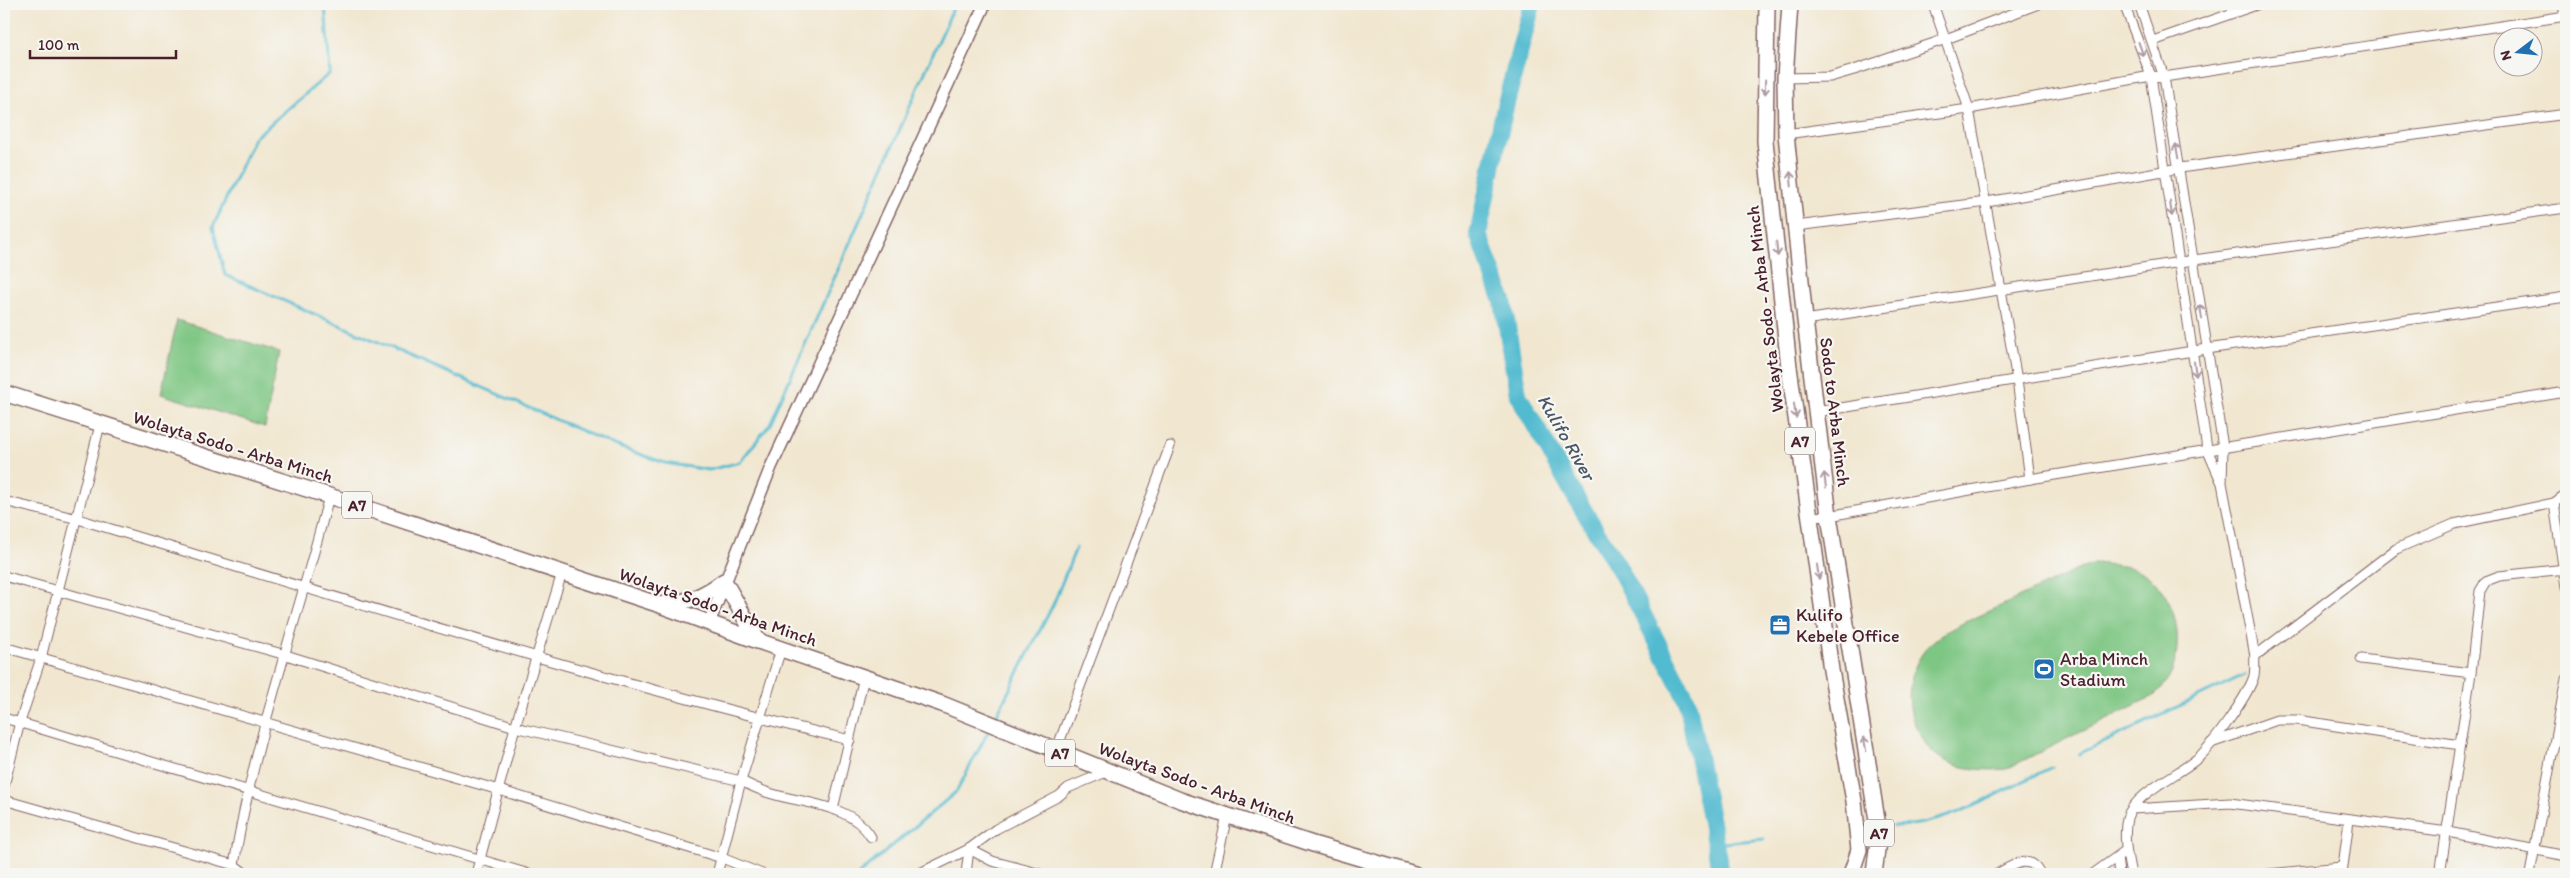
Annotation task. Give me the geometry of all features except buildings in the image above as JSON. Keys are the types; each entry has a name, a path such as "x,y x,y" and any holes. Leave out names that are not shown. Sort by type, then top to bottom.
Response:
{"highway":[{"name":"Wolayta Sodo - Arba Minch","path":"1767,4 1765,141 1789,367 1831,670 1860,850 1851,874"},
{"name":"Sodo to Arba Minch","path":"1793,5 1785,72 1786,134 1805,320 1829,516 1879,832 1874,874"},
{"path":"1766,64 1785,72"},
{"name":"Wolayta Sodo - Arba Minch","path":"4,393 100,425 329,496 660,605 709,624 942,704 1106,772 1226,816 1414,874"},
{"path":"660,605 684,603 704,596 724,581 758,641"},
{"path":"1831,670 1852,667"}],"street":[{"path":"709,624 724,581 771,467 985,4"},
{"path":"1933,4 1969,109 1987,202 2017,380 2030,479"},
{"path":"1785,72 1830,77 1946,39 2038,4"},
{"path":"2124,4 2151,76 2207,449 2222,483"},
{"path":"2131,874 2125,851 2128,818 2132,809 2142,798 2199,757 2210,744 2242,699 2254,678 2255,656 2222,483 2223,446 2206,350 2180,168 2164,77 2139,4"},
{"path":"2153,41 2259,4"},
{"path":"1786,134 1969,109 2151,76 2164,77 2566,16 2562,4"},
{"path":"1796,226 1987,202 2180,168 2566,114"},
{"path":"1805,320 2194,260 2566,208"},
{"path":"1816,412 2192,352 2566,297"},
{"path":"1810,517 1829,516 2223,446 2566,392"},
{"path":"4,786 20,722 41,658 78,519 100,425"},
{"path":"1056,751 1170,446"},
{"path":"2255,656 2396,549 2454,524 2554,503 2566,494"},
{"path":"234,865 248,790 264,722 306,587 329,496"},
{"path":"4,501 78,519 536,657 761,719 850,740"},
{"path":"2554,503 2566,587"},
{"path":"2440,874 2448,832 2471,673 2480,591 2486,581 2499,576 2565,570"},
{"path":"476,874 515,727 562,573"},
{"path":"4,576 286,655 515,727 741,781 767,792 833,809 866,828 871,837"},
{"path":"4,647 499,790 722,858 762,874"},
{"path":"717,874 741,781 781,649"},
{"path":"2362,659 2471,673"},
{"path":"833,809 864,677"},
{"path":"2530,874 2566,678"},
{"path":"4,718 529,874"},
{"path":"2210,744 2277,720 2297,720 2460,745"},
{"path":"918,874 969,849 996,829 1059,796 1068,788 1106,772"},
{"path":"4,800 234,865 246,874"},
{"path":"2132,809 2230,803 2448,832 2566,856"},
{"path":"1214,874 1226,816"},
{"path":"2268,874 2342,871 2349,820"},
{"path":"966,874 969,849"},
{"path":"969,849 992,861 1041,874"},
{"path":"2093,874 2125,851"},
{"path":"2117,857 2119,874"},
{"path":"1996,874 2019,862 2029,862 2036,866 2040,874"}],"green space":[{"path":"177,320 279,352 265,427 161,394"},
{"path":"2097,563 2135,569 2149,577 2169,601 2177,632 2177,648 2169,678 2162,687 2155,695 2006,769 1972,769 1949,763 1939,757 1924,741 1914,723 1910,705 1909,692 1914,669 1927,648 1936,639 1958,626 2077,570"}],"waterway":[{"path":"325,4 330,73 254,138 213,227 225,275 614,445 665,463 709,470 740,462 770,424 955,4"},
{"name":"Kulifo River","path":"1532,4 1505,107 1478,234 1503,301 1518,395 1576,498 1620,570 1687,700 1721,874"},
{"path":"994,720 1053,605 1076,548"},
{"path":"2079,754 2244,675"},
{"path":"859,874 957,791 990,728"},
{"path":"1894,826 1935,820 1955,813 1995,796 2052,767"},
{"path":"1713,844 1764,839"}],"place":[{"name":"Kulifo Kebele Office","path":"1780,625"},
{"name":"Arba Minch Stadium","path":"2044,669"}]}
